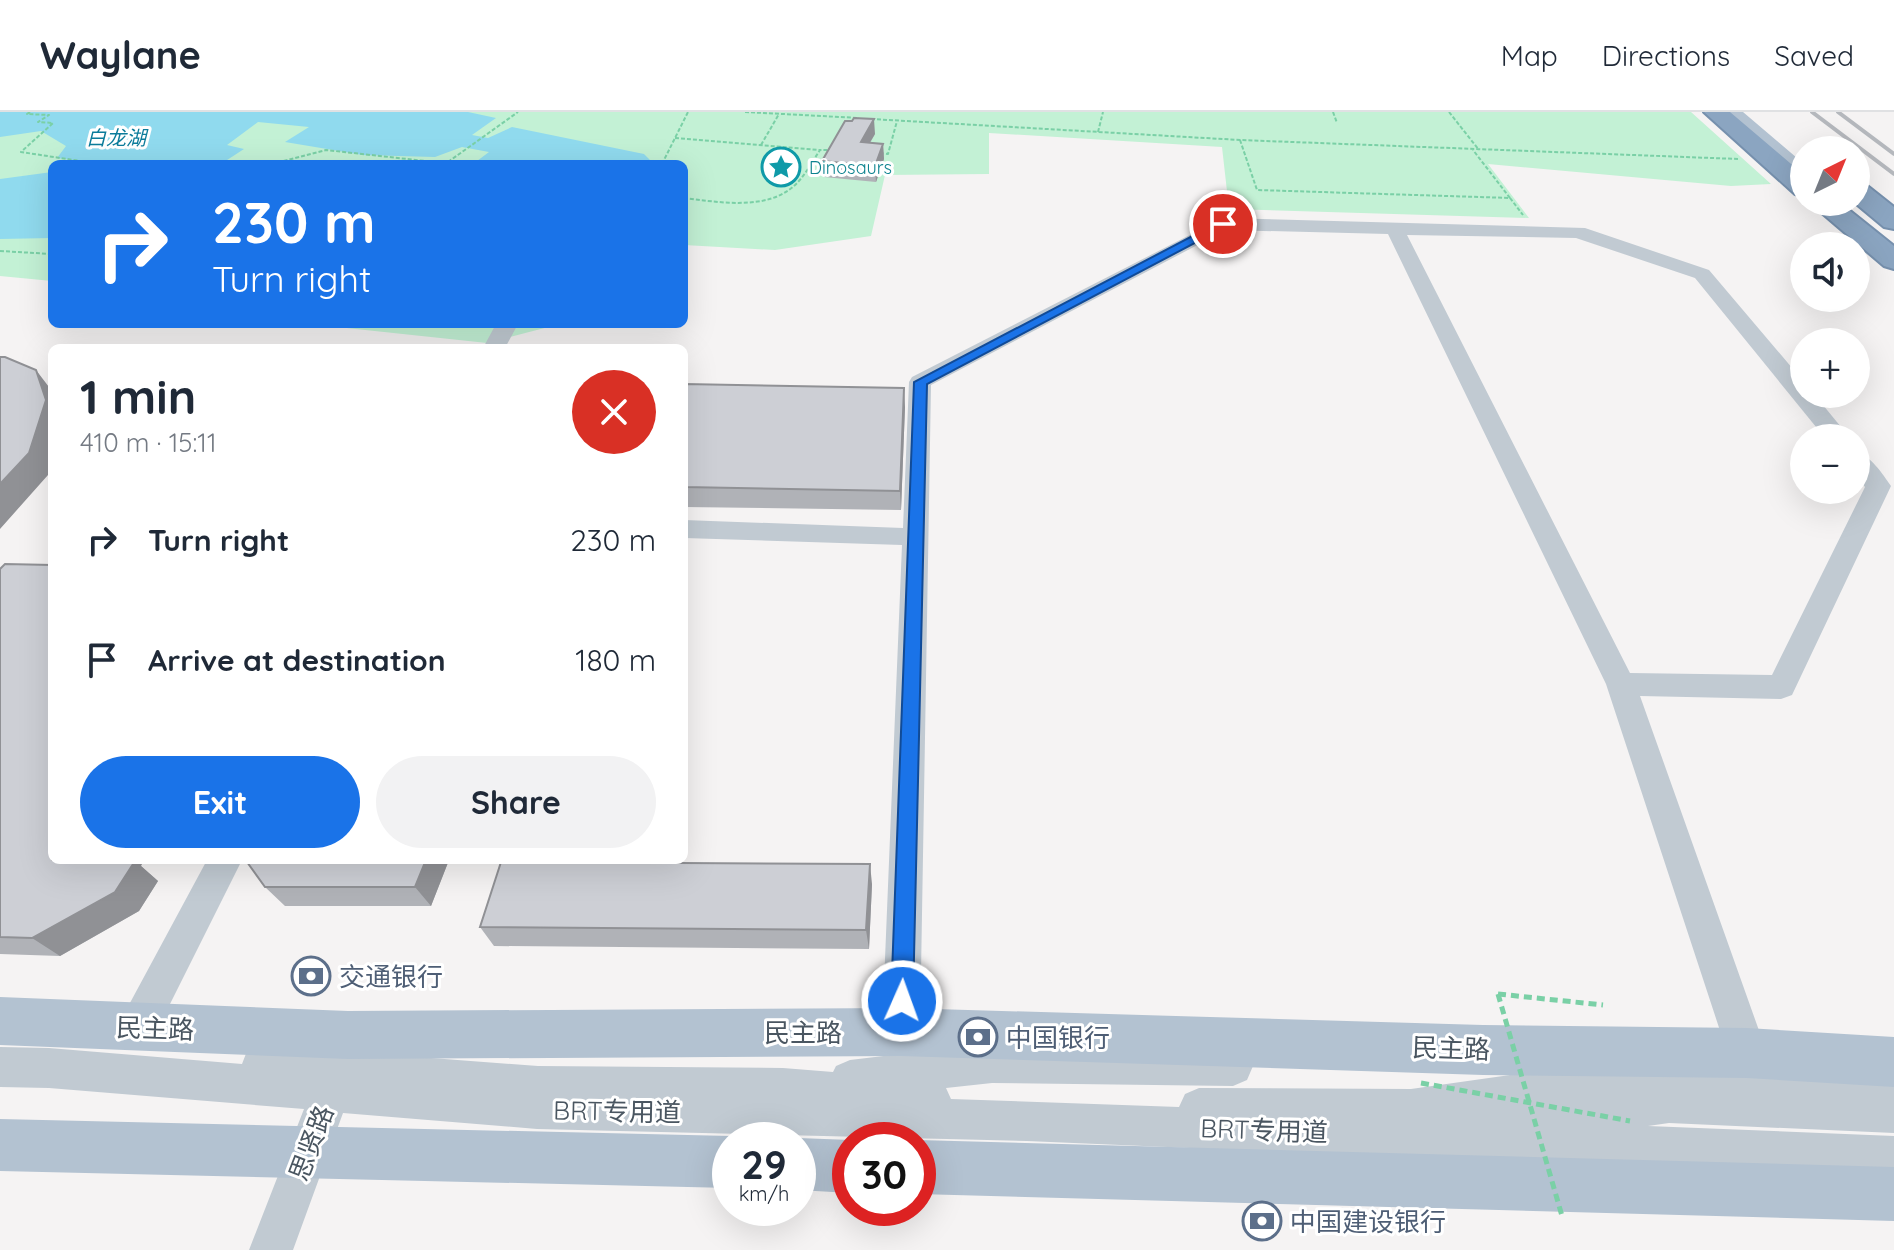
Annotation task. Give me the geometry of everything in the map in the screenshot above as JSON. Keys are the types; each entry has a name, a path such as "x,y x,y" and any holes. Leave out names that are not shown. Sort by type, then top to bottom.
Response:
{"highway":[{"path":"1716,112 1790,176"},
{"path":"1737,112 1790,156"},
{"path":"1759,112 1790,137"},
{"path":"1870,200 1894,220"},
{"path":"1839,216 1894,260"},
{"path":"1861,216 1894,244"}],"main road":[{"path":"1731,112 1790,164"},
{"path":"1850,216 1894,254"},
{"name":"民主路","path":"0,1021 138,1027 339,1065 901,1032 1483,1050 1747,1053 1894,1062"},
{"path":"0,1145 712,1162"},
{"path":"936,1167 1894,1194"}],"street":[{"path":"901,1032 920,382 1223,224 1578,232 1702,274 1826,424"},
{"path":"1395,229 1621,684 1747,1053"},
{"path":"1870,477 1878,486 1870,503"},
{"path":"1621,684 1781,687 1869,504"},
{"path":"688,529 916,537"},
{"path":"138,1027 223,864"},
{"name":"BRT专用道","path":"0,1048 339,1065 538,1086 783,1088 1023,1107 1411,1109 1651,1075 1808,1081 1894,1090"},
{"name":"BRT专用道","path":"0,1067 339,1065 537,1109 1027,1121 1894,1157"},
{"name":"思贤路","path":"271,1250 339,1065"},
{"name":"BRT专用道","path":"1427,1136 1669,1103 1894,1113"}],"path":[{"path":"30,112 27,114 49,115 38,122 53,123 21,152 73,160"},
{"path":"453,160 518,112"},
{"path":"664,160 688,112"},
{"path":"745,112 1240,140 1771,160"},
{"path":"1098,132 1103,112"},
{"path":"1101,118 1111,112"},
{"path":"1333,112 1337,123"},
{"path":"1449,112 1479,150"},
{"path":"761,145 779,114"},
{"path":"874,153 888,154 897,121"},
{"path":"675,138 834,151"},
{"path":"1240,140 1257,190 1510,198 1472,150"},
{"path":"287,160 326,150 413,160"},
{"path":"688,199 731,204 766,199 792,188 820,150"},
{"path":"0,251 48,254"},
{"path":"1562,1216 1498,994 1603,1005"},
{"path":"1421,1083 1630,1121"}],"green space":[{"path":"0,112 1691,112 1771,184 1731,186 1488,164 1529,218 1229,209 1222,147 989,133 989,174 885,175 871,236 775,250 688,245 688,160 48,160 48,281 0,276"},
{"path":"346,328 545,328 487,343"}],"water":[{"name":"白龙湖","path":"0,112 468,112 496,118 472,135 488,138 512,127 644,154 650,160 478,160 489,152 462,147 435,157 363,155 285,142 309,127 258,122 227,145 244,149 227,160 72,160 57,158 66,146 41,131 0,137"},
{"name":"白龙湖","path":"48,173 48,238 0,239 0,179"}],"building":[{"path":"874,119 861,142 883,144 875,166 822,161 845,121"},
{"path":"0,357 36,370 46,400 29,453 0,484"},
{"path":"688,384 904,388 900,491 688,487"},
{"path":"5,564 48,565 48,864 133,864 115,892 32,938 0,937 0,569"},
{"path":"248,864 424,864 415,887 265,887"},
{"path":"500,864 870,864 866,930 480,927"}],"railway":[{"path":"1812,112 1894,174"},
{"path":"1838,112 1894,154"}],"place":[{"name":"Dinosaurs","path":"781,167"},
{"name":"交通银行","path":"311,976"},
{"name":"中国银行","path":"978,1037"},
{"name":"中国建设银行","path":"1262,1221"}],"route":[{"path":"902,1001 920,382 1223,224"}]}
